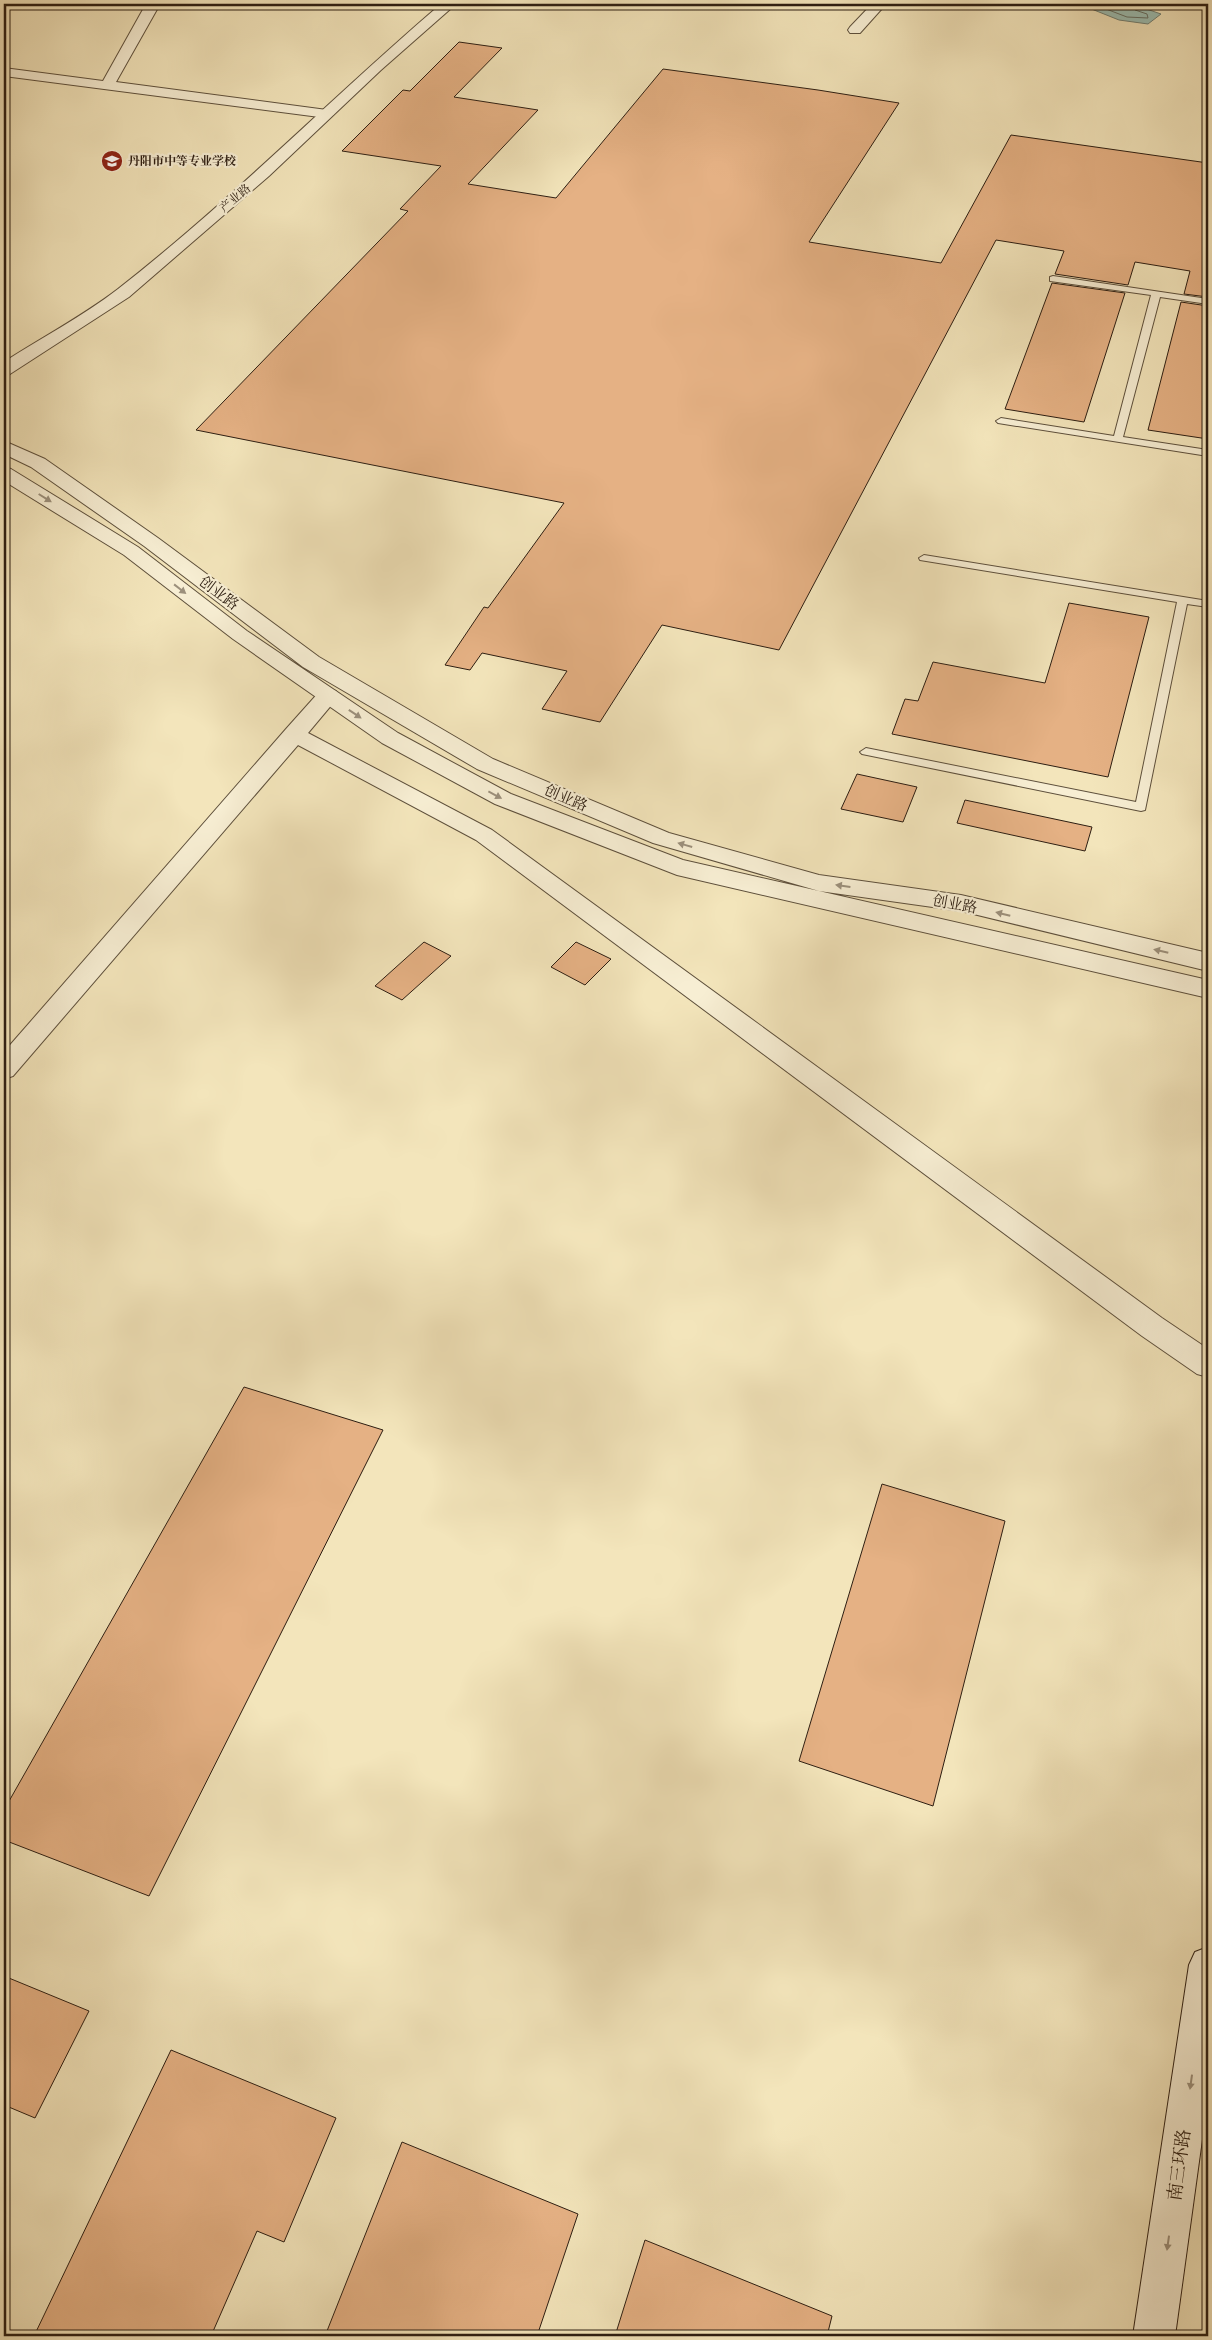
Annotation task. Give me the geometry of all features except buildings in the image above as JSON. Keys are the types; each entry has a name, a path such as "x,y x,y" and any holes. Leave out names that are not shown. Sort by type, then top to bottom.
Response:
{"street":[{"path":"107,86 154,4"},
{"name":"产业路","path":"4,370 123,293 264,173 376,67 449,4"},
{"path":"855,30 879,4"},
{"path":"4,72 327,114"},
{"name":"创业路","path":"4,447 38,463 143,536 311,662 485,764 661,838 810,880 961,903 1208,962"},
{"name":"创业路","path":"4,472 130,551 240,635 390,738 503,799 677,867 1208,989"},
{"path":"4,1069 328,696"},
{"path":"294,734 484,835 1152,1327 1208,1365"},
{"name":"南三环路","path":"1154,2336 1208,1965"}],"lane":[{"path":"1053,279 1208,301"},
{"path":"1118,439 1156,294"},
{"path":"1002,421 1208,453"},
{"path":"924,558 1208,604"},
{"path":"866,752 1141,806 1182,601"}],"water":[{"path":"1079,4 1132,4 1161,14 1148,24 1119,20"}],"place":[{"name":"丹阳市中等专业学校","path":"112,161"}]}
